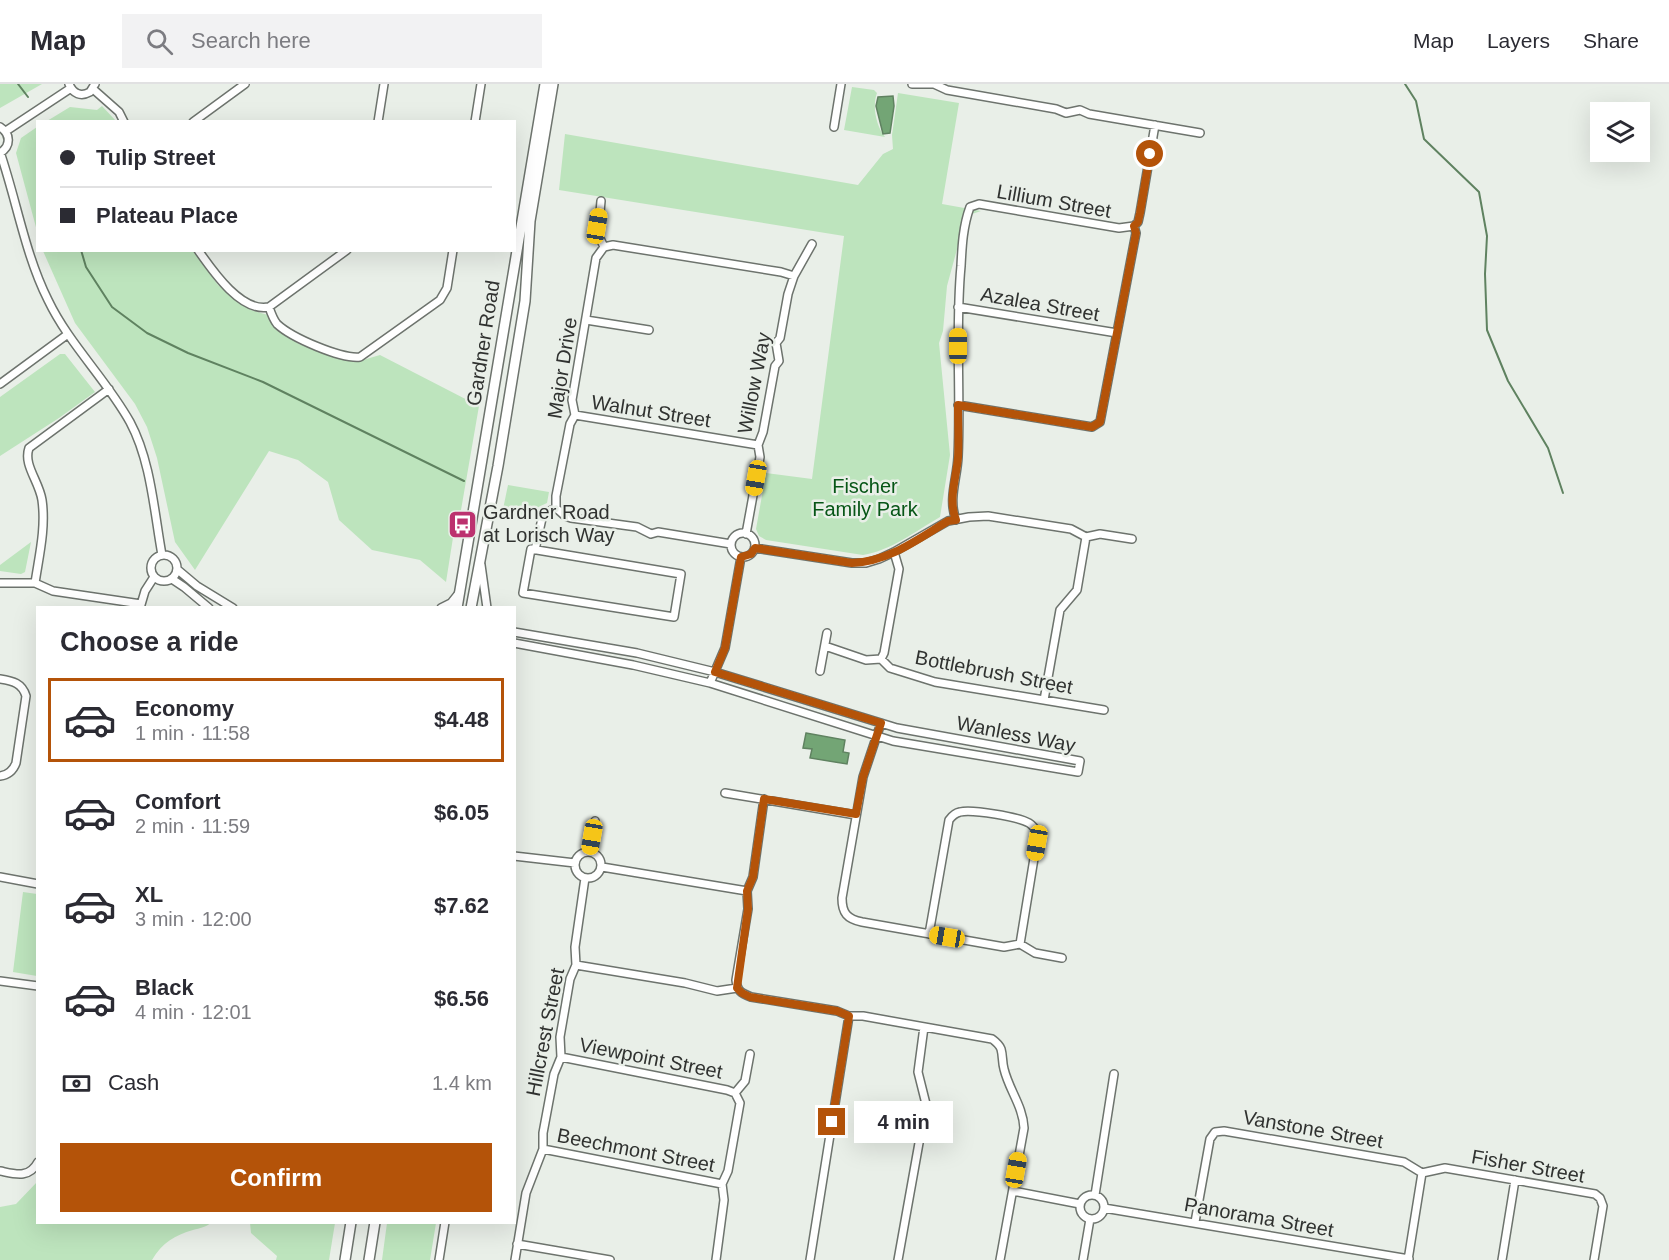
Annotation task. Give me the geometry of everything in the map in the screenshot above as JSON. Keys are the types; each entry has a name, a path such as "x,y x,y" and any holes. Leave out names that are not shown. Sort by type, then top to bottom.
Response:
{"street":[{"path":"196,120 245,84"},
{"path":"378,120 384,84"},
{"path":"475,120 481,84"},
{"name":"Gardner Road","path":"457,606 545,84"},
{"name":"Gardner Road","path":"471,606 498,466 525,302 530,221 554,84"},
{"path":"834,127 841,84"},
{"path":"912,84 934,84 947,90 1056,109 1066,113 1080,110 1089,114 1200,133"},
{"path":"123,120 94,87 82,95 70,86 3,129 9,138 8,145 0,152 13,191 24,238 49,303 68,334 109,389 134,430 144,461 162,555"},
{"path":"958,405 1092,427 1100,422 1136,233 1134,226 1138,222 1140,213 1155,125"},
{"path":"601,201 598,234 604,247 613,245 794,276"},
{"name":"Lillium Street","path":"958,307 964,226 970,207 978,204 1119,228 1134,226"},
{"name":"Willow Way","path":"746,534 760,457 758,445 779,361 776,343 780,338 788,294 794,276 812,244"},
{"name":"Major Drive","path":"556,508 556,496 570,424 575,415 572,400 596,258 604,247"},
{"path":"199,252 220,282 256,307 269,307 343,252"},
{"path":"269,307 276,322 297,339 348,357 360,357 440,300 447,288 453,252"},
{"path":"956,520 952,502 958,459 958,307"},
{"name":"Azalea Street","path":"958,307 1117,333"},
{"path":"586,320 649,330"},
{"path":"0,384 68,334"},
{"path":"35,584 43,510 39,488 27,465 29,448 109,389"},
{"name":"Walnut Street","path":"575,415 758,445"},
{"path":"535,550 543,514 556,508 570,518 637,527 651,534 658,532 731,544"},
{"path":"755,548 852,563 866,563 894,552 948,521 988,516 1071,529 1086,537 1100,534 1132,539"},
{"path":"746,534 754,540 755,548 751,554 741,557 735,554 731,544 736,536 746,534"},
{"path":"1044,700 1060,610 1077,590 1086,537"},
{"path":"531,549 535,550 681,574 674,617 524,593 531,549"},
{"path":"825,646 866,660 880,659 884,653 898,569 894,552"},
{"path":"0,583 35,584 53,591 141,606 154,577 152,564 157,556 162,555 174,558 178,570 230,606"},
{"path":"710,683 725,648 741,557"},
{"path":"480,559 488,606"},
{"path":"154,577 164,581 172,579 178,570"},
{"path":"172,579 208,606"},
{"path":"445,606 451,603 459,592"},
{"name":"Wanless Way","path":"516,632 637,653 715,672 897,728 1080,761 1078,772 893,741 710,683 633,665 516,643"},
{"path":"820,671 827,633"},
{"name":"Bottlebrush Street","path":"880,659 890,668 935,682 1104,710"},
{"path":"0,679 19,684 26,696 16,763 14,769 0,776"},
{"path":"881,723 863,777 856,814 842,898 842,908 846,915 852,920 1004,947 1020,944 1035,953 1062,958"},
{"path":"725,793 856,814"},
{"path":"737,988 748,909 747,891 753,877 764,799"},
{"path":"928,934 949,820 954,814 971,812 1020,820 1035,827 1038,834 1020,944"},
{"path":"590,852 595,821"},
{"path":"590,852 600,858 602,867 597,876 585,878 578,873 575,863 580,855 590,852"},
{"path":"516,856 575,863"},
{"path":"602,867 747,891"},
{"path":"0,877 36,884"},
{"name":"Hillcrest Street","path":"515,1260 526,1193 543,1149 543,1133 554,1074 561,1057 560,1037 570,979 576,965 575,947 585,878"},
{"path":"576,965 685,983 717,991 737,988"},
{"path":"0,981 36,986"},
{"path":"737,988 750,997 992,1039 998,1044 1002,1052 1008,1082 1023,1114 1024,1128 1000,1260"},
{"path":"810,1260 849,1016"},
{"path":"898,1260 926,1104 918,1072 924,1027"},
{"name":"Viewpoint Street","path":"735,1093 745,1081 750,1054"},
{"name":"Viewpoint Street","path":"561,1057 735,1093 740,1103 728,1171 722,1184 724,1200 716,1260"},
{"path":"1095,1195 1114,1074"},
{"name":"Vanstone Street","path":"1195,1222 1210,1139 1215,1132 1224,1131 1404,1162 1422,1173"},
{"name":"Beechmont Street","path":"543,1149 722,1184"},
{"path":"0,1171 22,1174 33,1170 36,1165"},
{"name":"Fisher Street","path":"1422,1173 1445,1168 1595,1194 1600,1198 1603,1206 1594,1260"},
{"path":"1409,1259 1422,1173"},
{"path":"1502,1260 1515,1180"},
{"path":"1012,1191 1080,1204"},
{"path":"1095,1195 1102,1200 1104,1208 1101,1215 1090,1219 1081,1214 1080,1204 1085,1196 1095,1195"},
{"name":"Panorama Street","path":"1104,1208 1409,1259"},
{"path":"1083,1260 1090,1219"},
{"path":"345,1260 351,1224"},
{"path":"369,1260 375,1224"},
{"path":"439,1260 445,1224"},
{"path":"517,1244 610,1260"}],"green space":[{"path":"0,84 42,84 0,108"},
{"path":"852,87 874,90 877,93 876,116 885,137 844,130"},
{"name":"Fischer Family Park","path":"898,93 959,103 942,204 981,211 966,216 947,286 943,331 939,343 950,455 940,517 893,545 863,555 766,540 759,536 756,529 766,473 812,479 844,236 559,190 565,134 858,185 883,154 893,149 892,135"},
{"path":"102,106 115,120 49,120 70,107 97,110"},
{"path":"36,128 36,227 16,153 21,138"},
{"path":"43,252 194,252 218,285 251,310 268,315 274,327 299,344 356,362 380,355 479,406 446,582 420,560 372,550 339,520 328,482 298,460 269,451 195,570 175,542 157,458 147,427 135,404 75,323"},
{"path":"60,354 65,354 95,392 0,456 0,397"},
{"path":"508,485 549,492 547,503 536,509 531,518 502,514"},
{"path":"31,542 25,572 21,574 0,571 0,565"},
{"path":"23,892 36,894 36,976 13,972"},
{"path":"36,1183 36,1224 209,1224 170,1240 152,1260 0,1260 0,1207 16,1204"},
{"path":"250,1224 335,1224 329,1260 276,1260 277,1256 251,1233"},
{"path":"387,1224 436,1224 430,1260 382,1260"}],"shaded area":[{"path":"893,96 894,106 890,133 883,134 876,106 878,97"},
{"path":"806,733 845,740 843,752 849,753 847,764 810,758 812,749 803,748"}],"waterway":[{"path":"18,84 28,97"},
{"path":"1405,84 1416,101 1424,139 1479,192 1487,236 1485,274 1487,330 1508,381 1548,448 1563,493"},
{"path":"82,252 86,267 112,307 147,333 188,353 263,382 464,481"}],"place":[{"name":"Gardner Road at Lorisch Way","path":"462,524"}],"route":[{"path":"832,1122 849,1016 837,1011 750,997 737,988 736,980 748,909 747,891 753,877 764,799 856,814 863,777 881,723 715,672 725,648 741,557 748,556 755,548 852,563 866,563 894,552 948,521 956,520 952,502 958,459 958,405 1092,427 1100,422 1136,233 1134,226 1138,222 1140,213 1150,154"}]}
